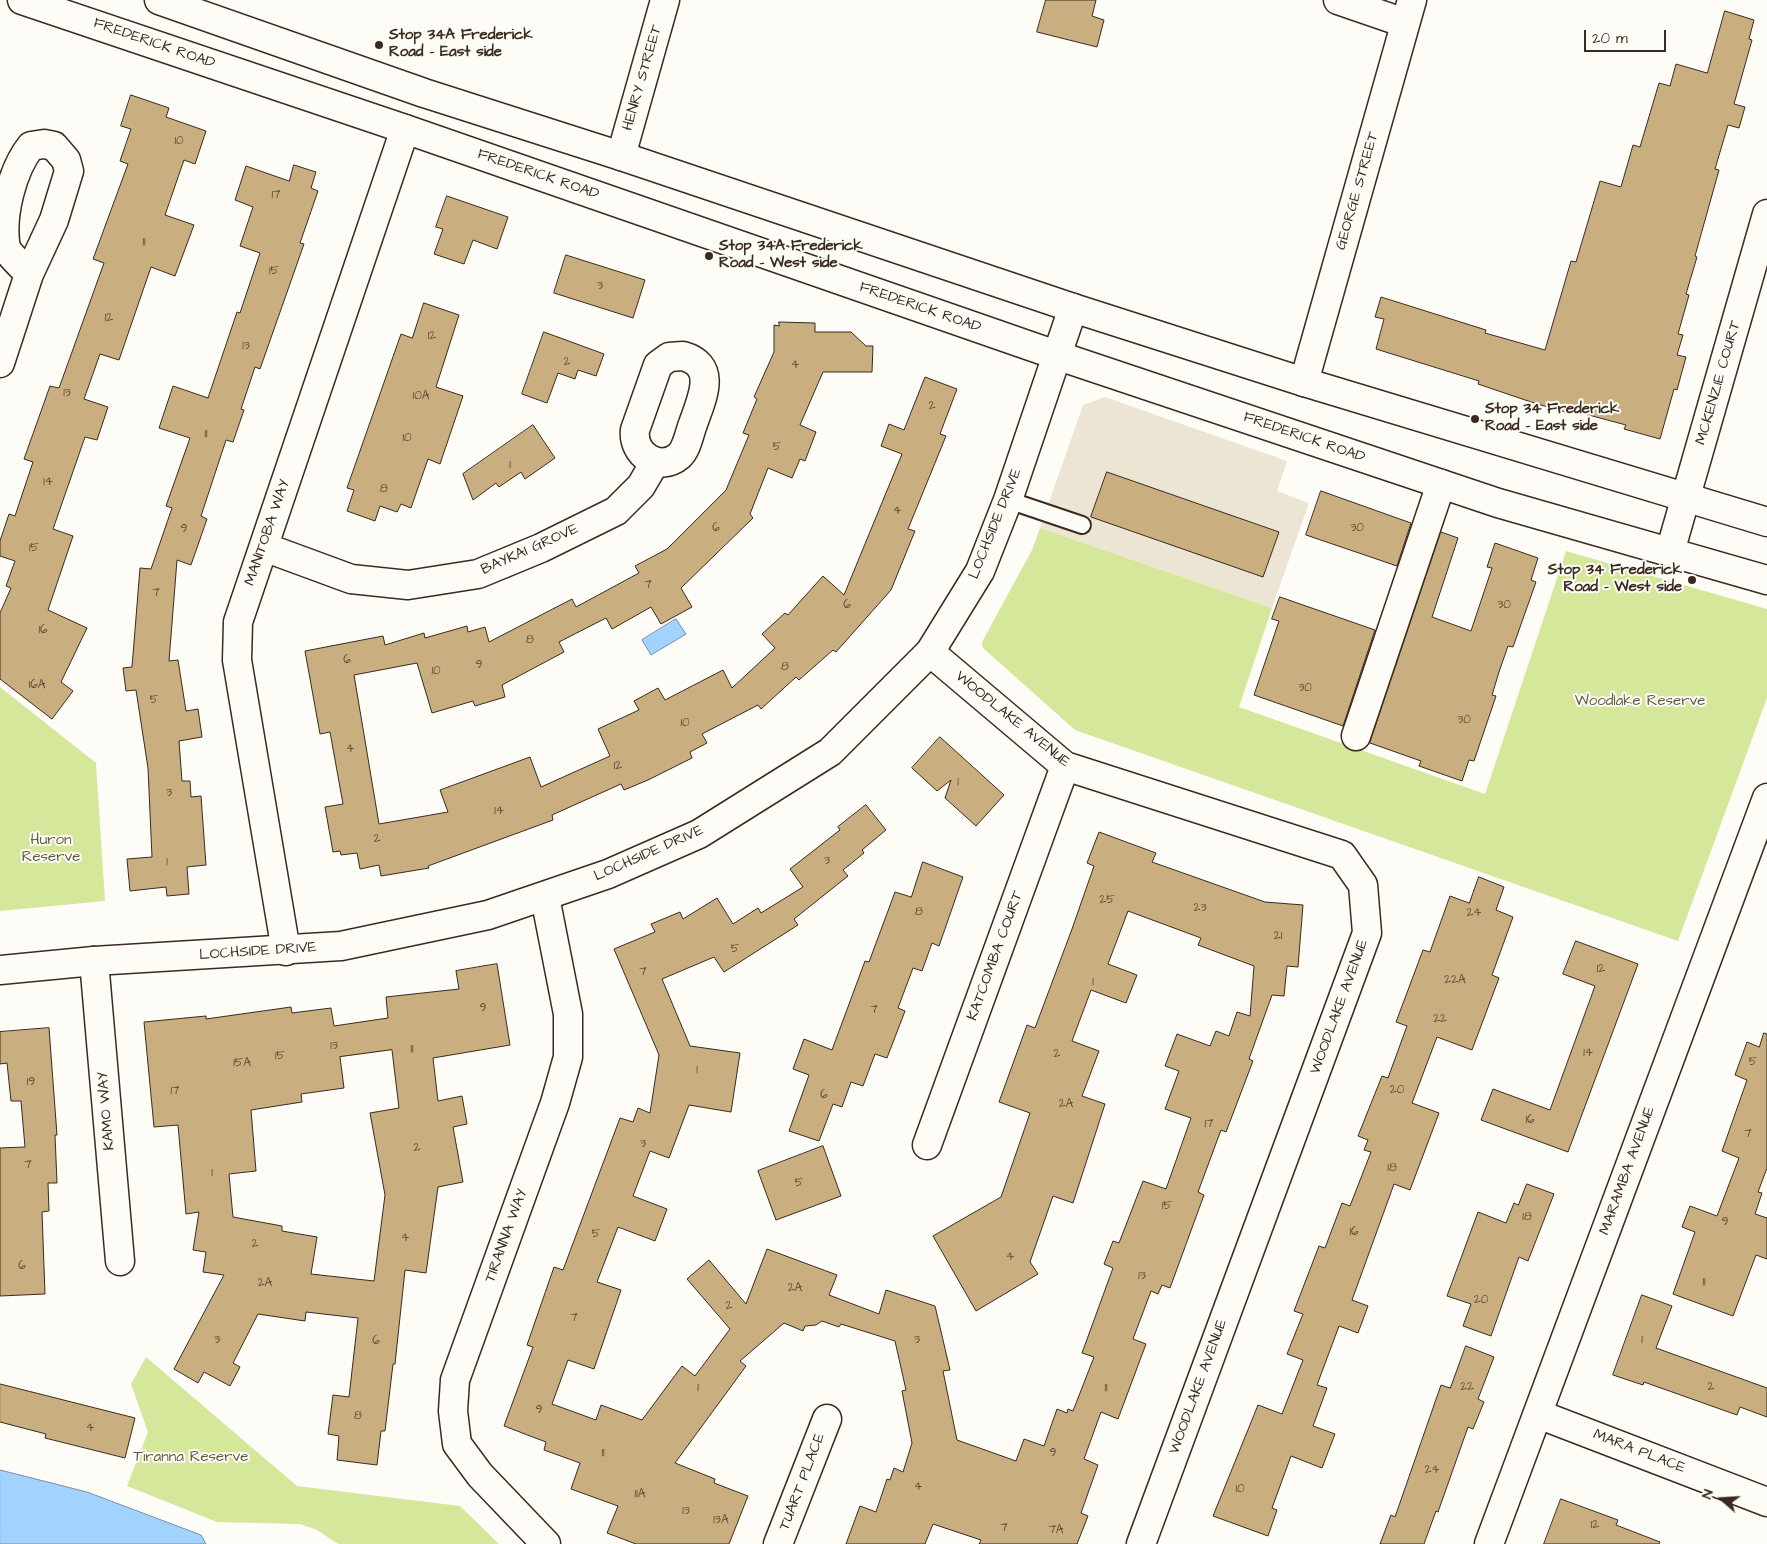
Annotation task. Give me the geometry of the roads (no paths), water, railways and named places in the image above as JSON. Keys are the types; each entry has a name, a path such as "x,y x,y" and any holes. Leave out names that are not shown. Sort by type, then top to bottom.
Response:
{"street":[{"name":"FREDERICK ROAD","path":"22,0 405,129 1056,355 1498,503 1767,580"},
{"path":"159,0 424,93 621,156 1073,308 1304,382 1767,522"},
{"name":"HENRY STREET","path":"621,156 665,0"},
{"path":"1338,0 1409,12"},
{"name":"GEORGE STREET","path":"1304,382 1409,12"},
{"name":"MANITOBA WAY","path":"286,951 237,660 238,622 405,129"},
{"name":"MCKENZIE COURT","path":"1670,552 1767,214"},
{"path":"0,363 29,274"},
{"name":"LOCHSIDE DRIVE","path":"0,970 94,961 286,951 350,944 488,915 608,874 699,834 830,752 930,652 980,571 1008,500 1073,308"},
{"name":"BAYKAI GROVE","path":"264,547 351,579 408,585 478,574 540,548 616,511 641,486 654,462"},
{"path":"1356,736 1441,484"},
{"name":"WOODLAKE AVENUE","path":"930,652 1065,766 1342,855 1363,885 1367,933 1141,1544"},
{"name":"KATCOMBA COURT","path":"926,1145 1065,766"},
{"name":"MARAMBA AVENUE","path":"1489,1544 1767,798"},
{"name":"TIRANNA WAY","path":"545,897 568,1014 568,1058 552,1112 455,1380 453,1411 457,1444 480,1475 546,1544"},
{"name":"KAMO WAY","path":"94,961 120,1260"},
{"name":"MARA PLACE","path":"1538,1414 1767,1502"},
{"name":"TUART PLACE","path":"778,1544 827,1419"}],"lane":[{"path":"1008,500 1082,525"}],"water":[{"path":"676,619 686,634 651,655 642,640"},
{"path":"0,1470 87,1492 201,1535 206,1544 0,1544"}],"place":[{"name":"Stop 34A Frederick Road - East side","path":"379,45"},
{"name":"Stop 34A Frederick Road - West side","path":"709,256"},
{"name":"Stop 34 Frederick Road - East side","path":"1475,419"},
{"name":"Stop 34 Frederick Road - West side","path":"1692,580"}],"park label":[{"name":"Woodlake Reserve","path":"1640,702"},
{"name":"Huron Reserve","path":"51,850"},
{"name":"Tiranna Reserve","path":"191,1458"}]}
